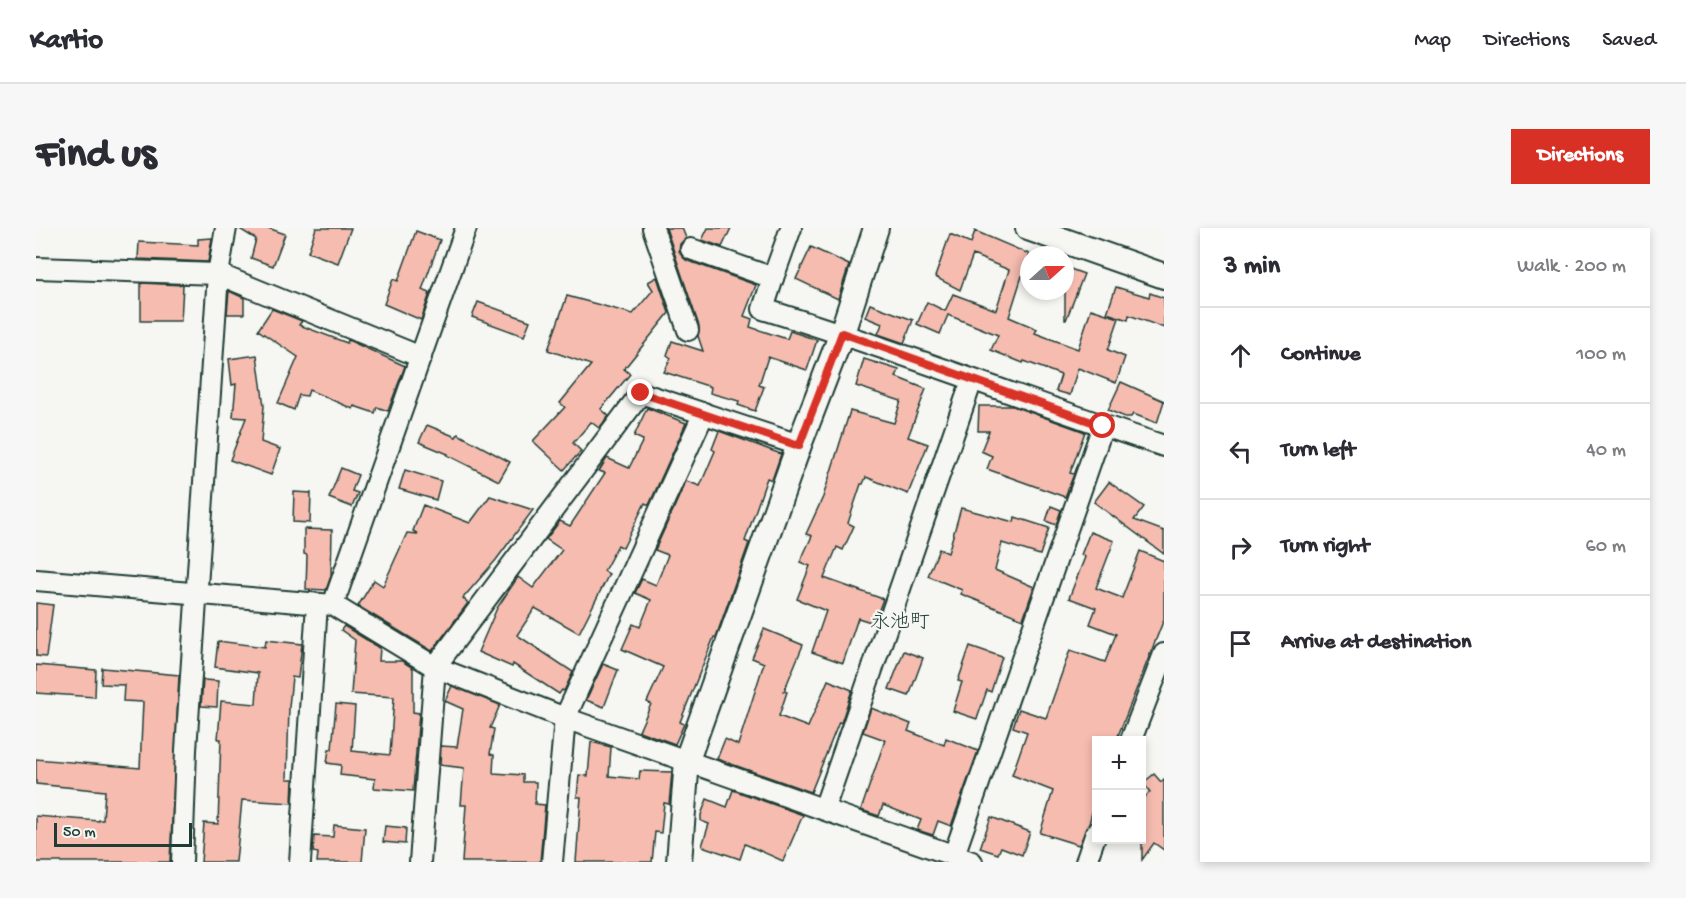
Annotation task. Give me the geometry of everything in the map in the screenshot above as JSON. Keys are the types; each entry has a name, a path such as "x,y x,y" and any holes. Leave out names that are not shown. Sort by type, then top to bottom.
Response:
{"street":[{"path":"182,862 195,593 218,274 226,228"},
{"path":"300,862 325,604 421,357 466,228"},
{"path":"653,228 688,330"},
{"path":"791,228 763,309 842,333 1164,446"},
{"path":"678,862 687,760 799,446 842,333 876,228"},
{"path":"1028,228 1164,276"},
{"path":"691,249 773,278"},
{"path":"36,268 218,274 421,357"},
{"path":"824,809 972,380"},
{"path":"420,862 435,667 641,393 799,446"},
{"path":"552,862 565,718 704,413"},
{"path":"36,580 325,604 435,667 565,718 963,858 1103,426"},
{"path":"1133,736 1164,654"},
{"path":"1086,862 1092,844"}],"building":[{"path":"238,228 268,228 285,234 273,266 251,258 256,239"},
{"path":"316,228 351,228 338,263 308,252"},
{"path":"666,228 682,228 686,238 680,244 679,251 686,260 756,285 744,316 752,319 750,327 787,339 790,331 817,340 807,370 768,357 759,385 764,387 755,411 738,405 739,401 710,393 711,387 664,372 671,358 667,355 672,341 703,351 698,336 699,326"},
{"path":"708,228 731,228 722,247 702,240"},
{"path":"416,231 440,240 422,290 430,293 421,320 384,304 393,279 398,281"},
{"path":"975,231 1020,250 1020,282 1009,317 1037,329 1035,333 1078,349 1091,309 1119,318 1108,350 1125,357 1116,383 1078,368 1070,395 1056,391 1061,375 991,350 998,335 948,315 940,334 917,324 927,302 945,311 953,294 996,310 1009,270 973,255 960,290 935,277 950,234 971,243"},
{"path":"212,238 208,262 138,259 139,242 198,245 198,239"},
{"path":"811,247 849,265 838,299 796,279"},
{"path":"1074,270 1084,274 1074,300"},
{"path":"657,277 669,313 624,369 630,374 601,409 609,416 599,428 591,422 573,443 581,451 564,470 533,441 565,407 560,403 591,365 548,350 567,296 633,314 653,290 648,282"},
{"path":"141,283 183,285 181,321 141,321"},
{"path":"1116,287 1149,297 1150,293 1164,298 1164,328 1129,315 1128,320 1107,313"},
{"path":"229,291 244,298 244,314 227,314"},
{"path":"1065,300 1074,300 1066,320"},
{"path":"478,302 530,321 524,336 472,317"},
{"path":"870,304 913,320 904,343 878,334 882,324 865,317"},
{"path":"272,309 302,321 299,325 347,343 348,340 405,366 388,411 377,407 375,413 354,406 353,409 309,390 307,396 299,395 294,410 278,403 298,357 258,330"},
{"path":"257,355 264,406 261,442 280,449 271,475 230,460 246,418 233,417 236,384 232,385 229,359"},
{"path":"864,359 899,370 896,377 926,389 908,437 928,444 908,494 866,477 861,484 848,523 854,526 843,550 837,547 824,578 883,599 874,623 858,618 843,663 812,652 826,611 797,599 810,566 800,562 812,536 806,534 823,497 850,411 894,423 901,401 856,386"},
{"path":"1121,382 1164,401 1157,423 1133,414 1131,417 1125,417 1108,410"},
{"path":"979,406 1013,406 1085,432 1070,473 1074,474 1065,497 987,469 992,456 981,451 989,431 978,431"},
{"path":"647,408 686,423 649,505 645,503 623,548 618,545 604,571 609,574 579,633 535,608 517,635 573,672 564,691 562,690 559,694 513,664 512,667 478,652 497,608 518,577 533,588 562,550 546,539 560,521 570,526 605,473 599,471 607,458 629,468 643,440 634,436"},
{"path":"427,425 456,437 458,434 510,462 499,481 448,454 419,442"},
{"path":"719,431 781,454 772,480 767,478 745,541 749,543 716,637 714,637 680,722 684,724 675,744 639,731 651,704 647,702 663,667 622,649 633,624 640,627 651,600 635,593 642,579 656,585 668,555 655,550 686,481 700,486 715,451 712,449"},
{"path":"341,468 358,475 352,491 358,493 352,507 329,498"},
{"path":"405,470 441,481 436,500 399,489"},
{"path":"1109,482 1144,507 1134,520 1164,531 1164,554 1094,502"},
{"path":"294,492 311,493 310,523 293,522"},
{"path":"490,496 533,510 496,560 463,598 468,603 432,651 358,606 374,580 383,586 407,533 418,534 413,531 423,505 470,523"},
{"path":"1051,506 1061,510 1056,525 1046,521"},
{"path":"961,508 1014,522 1015,517 1049,528 1040,555 1002,543 995,570 1034,587 1023,619 961,594 962,590 928,576 939,549 948,553"},
{"path":"304,529 332,530 331,576 326,590 306,589 307,555 304,554"},
{"path":"1090,532 1114,541 1096,588 1122,598 1140,551 1164,561 1164,619 1118,736 1092,736 1092,812 1079,845 1040,833 1053,791 1012,775 1027,732 1013,727 1019,709 1046,718 1070,650 1105,662 1116,634 1090,624 1096,608 1069,598 1085,557 1081,555"},
{"path":"36,603 53,605 46,657 36,656"},
{"path":"344,626 380,648 379,661 402,661 413,668 413,712 419,713 413,791 374,788 375,779 340,775 341,765 327,763 329,749 332,749 336,704 355,706 352,751 390,755 394,697 351,694 355,640 341,630"},
{"path":"764,629 803,645 784,691 787,692 779,716 808,727 828,680 852,690 841,723 839,722 811,792 717,759 725,739 738,745 764,663 752,658"},
{"path":"266,640 302,644 298,678 292,677 289,707 287,779 293,779 292,803 242,800 236,862 201,862 204,823 218,824 221,739 218,739 221,701 256,704 258,673 215,667 218,641 265,647"},
{"path":"970,646 1002,657 991,692 987,690 977,719 953,711 962,682 958,681"},
{"path":"904,651 923,658 909,696 889,689"},
{"path":"603,664 618,670 604,707 586,700"},
{"path":"36,665 96,670 95,697 36,693"},
{"path":"102,668 179,675 170,862 36,862 36,816 103,820 105,791 36,784 36,759 140,768 143,702 123,701 124,685 101,684"},
{"path":"203,680 218,681 217,707 201,706"},
{"path":"452,686 500,705 490,728 494,729 490,754 494,755 493,773 523,775 523,782 536,782 535,804 545,805 540,862 462,862 466,805 461,805 464,768 440,765 441,746 457,747 463,709 445,701"},
{"path":"871,708 911,724 908,731 944,745 946,738 978,751 951,826 938,821 933,835 917,830 921,820 883,805 879,816 861,810 885,740 863,732"},
{"path":"591,742 611,747 609,776 639,779 640,771 672,772 669,804 664,803 661,833 655,832 652,862 576,862 581,797 577,797 579,775 588,776"},
{"path":"1154,774 1161,782 1164,779 1164,850 1154,843 1142,860 1142,844 1146,844 1146,796 1150,792 1146,787 1146,781"},
{"path":"733,790 803,815 783,861 745,844 740,859 702,846 709,824 701,821 707,799 727,807"},
{"path":"991,817 1030,832 1022,855 1001,847 998,854 980,848"},
{"path":"334,825 365,828 362,862 317,862 318,853 313,852 314,836 333,837"},
{"path":"385,826 406,828 405,844 383,842"}],"district":[{"name":"永池町","path":"900,620"}],"route":[{"path":"641,393 799,446 842,333 1103,426"}]}
